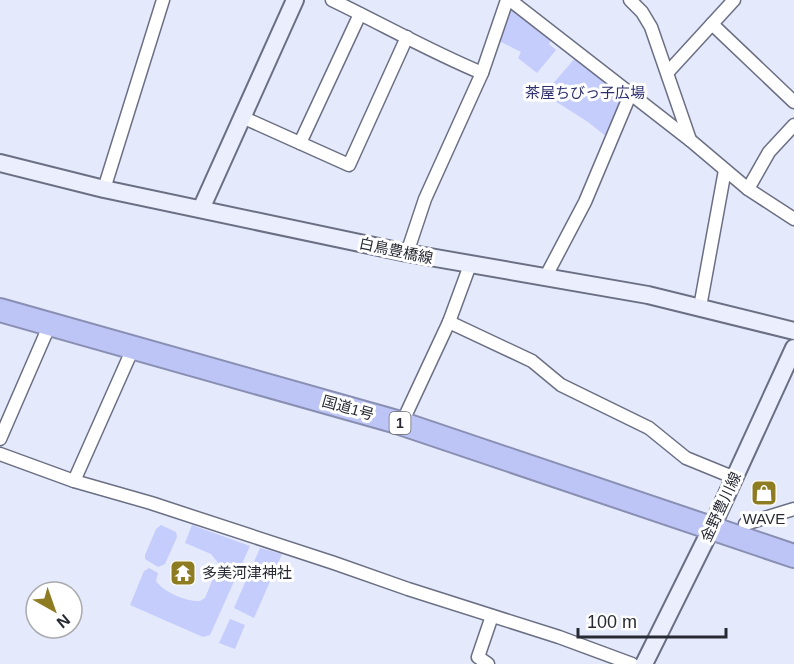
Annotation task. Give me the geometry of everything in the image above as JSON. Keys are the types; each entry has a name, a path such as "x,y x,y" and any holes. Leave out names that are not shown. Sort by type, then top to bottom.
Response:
{"highway":[{"name":"国道1号","path":"0,300 407,412 715,522 794,556"},
{"name":"国道1号","path":"0,310 397,422 715,522 745,524 794,541"}],"main road":[{"path":"201,209 295,0"},
{"name":"白鳥豊橋線","path":"0,163 104,189 470,266 648,295 794,331"},
{"name":"金野豊川線","path":"644,664 715,522 794,348"}],"street":[{"path":"104,189 163,0"},
{"path":"332,0 441,56 482,73"},
{"path":"407,253 425,199 482,73 509,0 690,140 748,189 794,219"},
{"path":"630,0 642,12 651,27 690,140"},
{"path":"668,72 734,0"},
{"path":"300,143 360,14"},
{"path":"712,24 794,102"},
{"path":"242,117 349,165 406,36"},
{"path":"545,278 585,202 630,95"},
{"path":"748,189 769,152 794,125"},
{"path":"700,307 725,170"},
{"path":"407,412 449,322 470,266"},
{"path":"449,322 532,361 561,385 649,428 686,458 735,478"},
{"path":"0,439 50,324"},
{"path":"74,482 134,346"},
{"path":"0,454 74,482 151,503 632,664"},
{"path":"745,524 794,509"},
{"path":"488,664 478,657 492,616"}],"green space":[{"path":"509,6 552,38 549,44 556,50 537,73 518,58 521,52 495,39"},
{"name":"茶屋ちびっ子広場","path":"576,57 625,99 608,138 588,122 544,94"},
{"path":"161,525 176,532 177,537 165,564 158,567 145,559 145,555 156,529"},
{"path":"192,525 250,546 210,635 203,637 130,605 144,571 149,568 158,573 156,581 159,585 170,592 195,601 205,598 219,564 211,554 185,543"},
{"path":"260,548 282,554 254,618 234,608"},
{"path":"230,619 245,625 235,649 219,643"}],"place":[{"name":"WAVE","path":"764,493"},
{"name":"多美河津神社","path":"183,573"}]}
